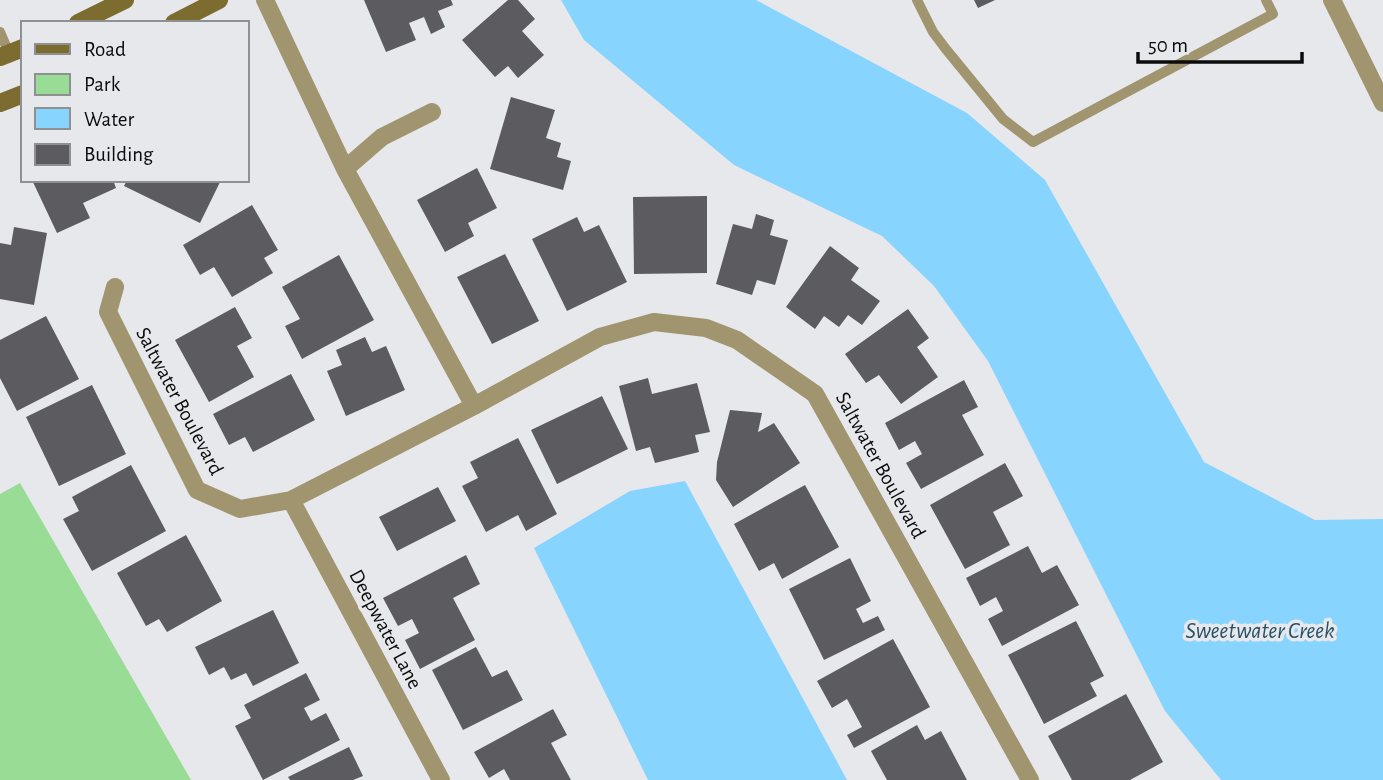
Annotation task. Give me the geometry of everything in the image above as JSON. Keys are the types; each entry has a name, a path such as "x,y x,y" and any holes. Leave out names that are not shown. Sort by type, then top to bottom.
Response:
{"main road":[{"path":"81,21 104,5 125,0"},
{"path":"178,21 219,0"},
{"path":"0,103 21,95"}],"street":[{"path":"265,0 345,169 474,406"},
{"path":"1332,0 1383,103"},
{"path":"345,169 382,137 432,112"},
{"name":"Saltwater Boulevard","path":"115,287 107,312 197,490 240,509 291,500 474,406 600,337 654,322 706,328 737,340 815,394 1030,780"},
{"name":"Deepwater Lane","path":"291,500 441,780"}],"lane":[{"path":"917,0 933,32 945,48 1003,119 1033,142 1273,14 1266,0"},
{"path":"0,32 11,53"}],"green space":[{"path":"20,483 191,780 0,780 0,494"}],"water":[{"name":"Sweetwater Creek","path":"561,0 756,0 967,113 1045,180 1204,462 1315,520 1383,519 1383,780 1221,780 1165,711 988,361 934,286 882,236 734,165 584,40"},
{"path":"685,481 847,780 648,780 534,548 630,491"}],"building":[{"path":"364,0 451,0 453,5 438,11 445,27 431,34 424,17 409,23 416,40 386,52"},
{"path":"508,0 518,0 535,19 522,31 544,55 518,78 508,66 495,77 462,40"},
{"path":"974,0 995,0 978,8"},
{"path":"511,97 555,110 546,138 561,143 557,157 571,161 563,190 490,169"},
{"path":"477,168 497,208 468,223 474,236 445,252 417,200"},
{"path":"33,182 114,182 116,188 83,203 90,218 57,233"},
{"path":"126,182 220,182 200,223 124,186"},
{"path":"707,196 707,273 634,274 633,197"},
{"path":"252,205 278,250 264,258 273,273 232,297 214,267 200,275 183,245"},
{"path":"756,214 774,220 770,235 788,240 775,285 757,280 752,295 716,284 733,224 752,229"},
{"path":"577,217 584,232 599,225 627,282 567,311 532,239"},
{"path":"14,227 47,233 34,305 0,299 0,243 11,245"},
{"path":"830,246 859,268 851,280 880,301 862,325 848,315 839,327 824,316 815,329 786,307"},
{"path":"505,254 539,321 492,344 457,277"},
{"path":"339,255 374,320 302,359 285,326 300,319 282,287"},
{"path":"235,307 252,338 237,346 254,377 209,402 175,340"},
{"path":"908,309 929,338 917,347 938,377 901,404 879,375 866,383 845,354"},
{"path":"46,316 79,379 17,411 0,378 0,340"},
{"path":"365,337 372,352 386,346 405,390 346,416 327,371 342,365 336,350"},
{"path":"291,374 315,420 253,452 245,437 229,445 213,414"},
{"path":"648,378 652,394 697,383 710,432 695,435 699,452 655,463 650,447 636,451 619,386"},
{"path":"964,380 978,407 962,415 984,455 921,489 906,463 922,454 915,441 899,450 885,423"},
{"path":"92,385 126,454 59,486 26,417"},
{"path":"602,396 628,449 557,484 531,430"},
{"path":"730,410 762,413 758,432 774,423 800,463 733,507 716,480 717,462"},
{"path":"518,438 557,514 526,531 518,515 486,532 462,486 478,478 470,462"},
{"path":"1005,463 1023,496 993,512 1010,545 965,569 930,505"},
{"path":"131,465 166,531 92,571 63,519 79,511 72,497"},
{"path":"805,485 839,547 782,579 774,563 759,571 734,524"},
{"path":"438,487 456,521 397,551 379,517"},
{"path":"186,535 222,601 167,632 159,619 146,626 117,573"},
{"path":"1028,546 1042,573 1057,565 1079,605 1002,646 988,619 1003,611 996,597 980,606 966,578"},
{"path":"466,555 480,584 453,598 475,640 420,669 405,640 419,633 412,619 398,626 383,598"},
{"path":"850,558 871,601 856,609 863,623 878,616 885,630 824,660 789,589"},
{"path":"273,610 299,663 253,686 246,673 231,680 224,667 209,675 195,647"},
{"path":"1076,621 1104,676 1090,683 1097,696 1044,724 1008,655"},
{"path":"893,639 930,707 854,748 847,735 862,727 847,699 832,708 817,681"},
{"path":"476,647 492,677 507,670 523,700 463,730 432,670"},
{"path":"306,673 320,700 304,708 311,721 326,713 340,740 263,780 235,726 251,718 244,705"},
{"path":"1126,694 1163,762 1130,780 1072,780 1048,736"},
{"path":"553,709 567,735 551,743 571,780 510,780 504,769 489,778 474,752"},
{"path":"917,725 925,740 941,731 967,780 887,780 871,751"},
{"path":"349,747 363,776 353,780 290,780 288,777"}]}
